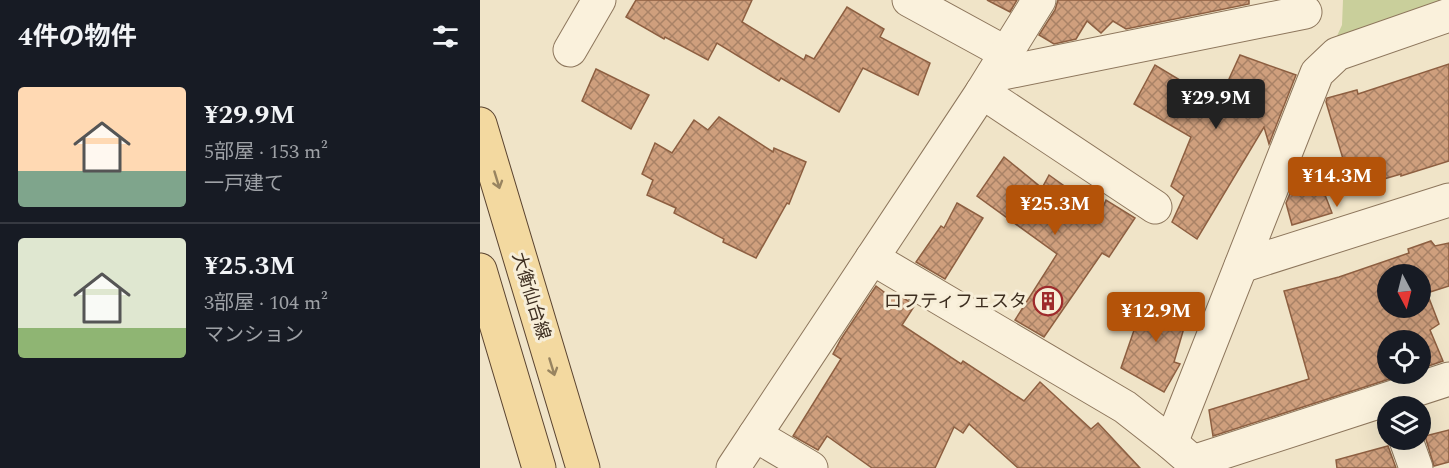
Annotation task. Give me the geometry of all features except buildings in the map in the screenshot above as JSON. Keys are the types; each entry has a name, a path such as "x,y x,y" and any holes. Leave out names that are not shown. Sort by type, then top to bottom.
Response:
{"main road":[{"name":"大衡仙台線","path":"480,124 583,468"},
{"path":"480,270 539,468"}],"street":[{"path":"570,50 599,0"},
{"path":"909,0 1155,207"},
{"path":"733,468 994,73 1039,0"},
{"path":"994,73 1305,12"},
{"path":"1188,458 1241,266 1317,74 1336,54 1449,15"},
{"path":"1241,266 1449,200"},
{"path":"872,258 1125,407 1188,458"},
{"path":"1407,396 1449,379"},
{"path":"1188,458 1377,406"},
{"path":"755,435 811,468"},
{"path":"1410,450 1416,468"}],"green space":[{"path":"1343,0 1449,0 1332,47 1342,25"}],"place":[{"name":"ロフティフェスタ","path":"1048,301"}]}
